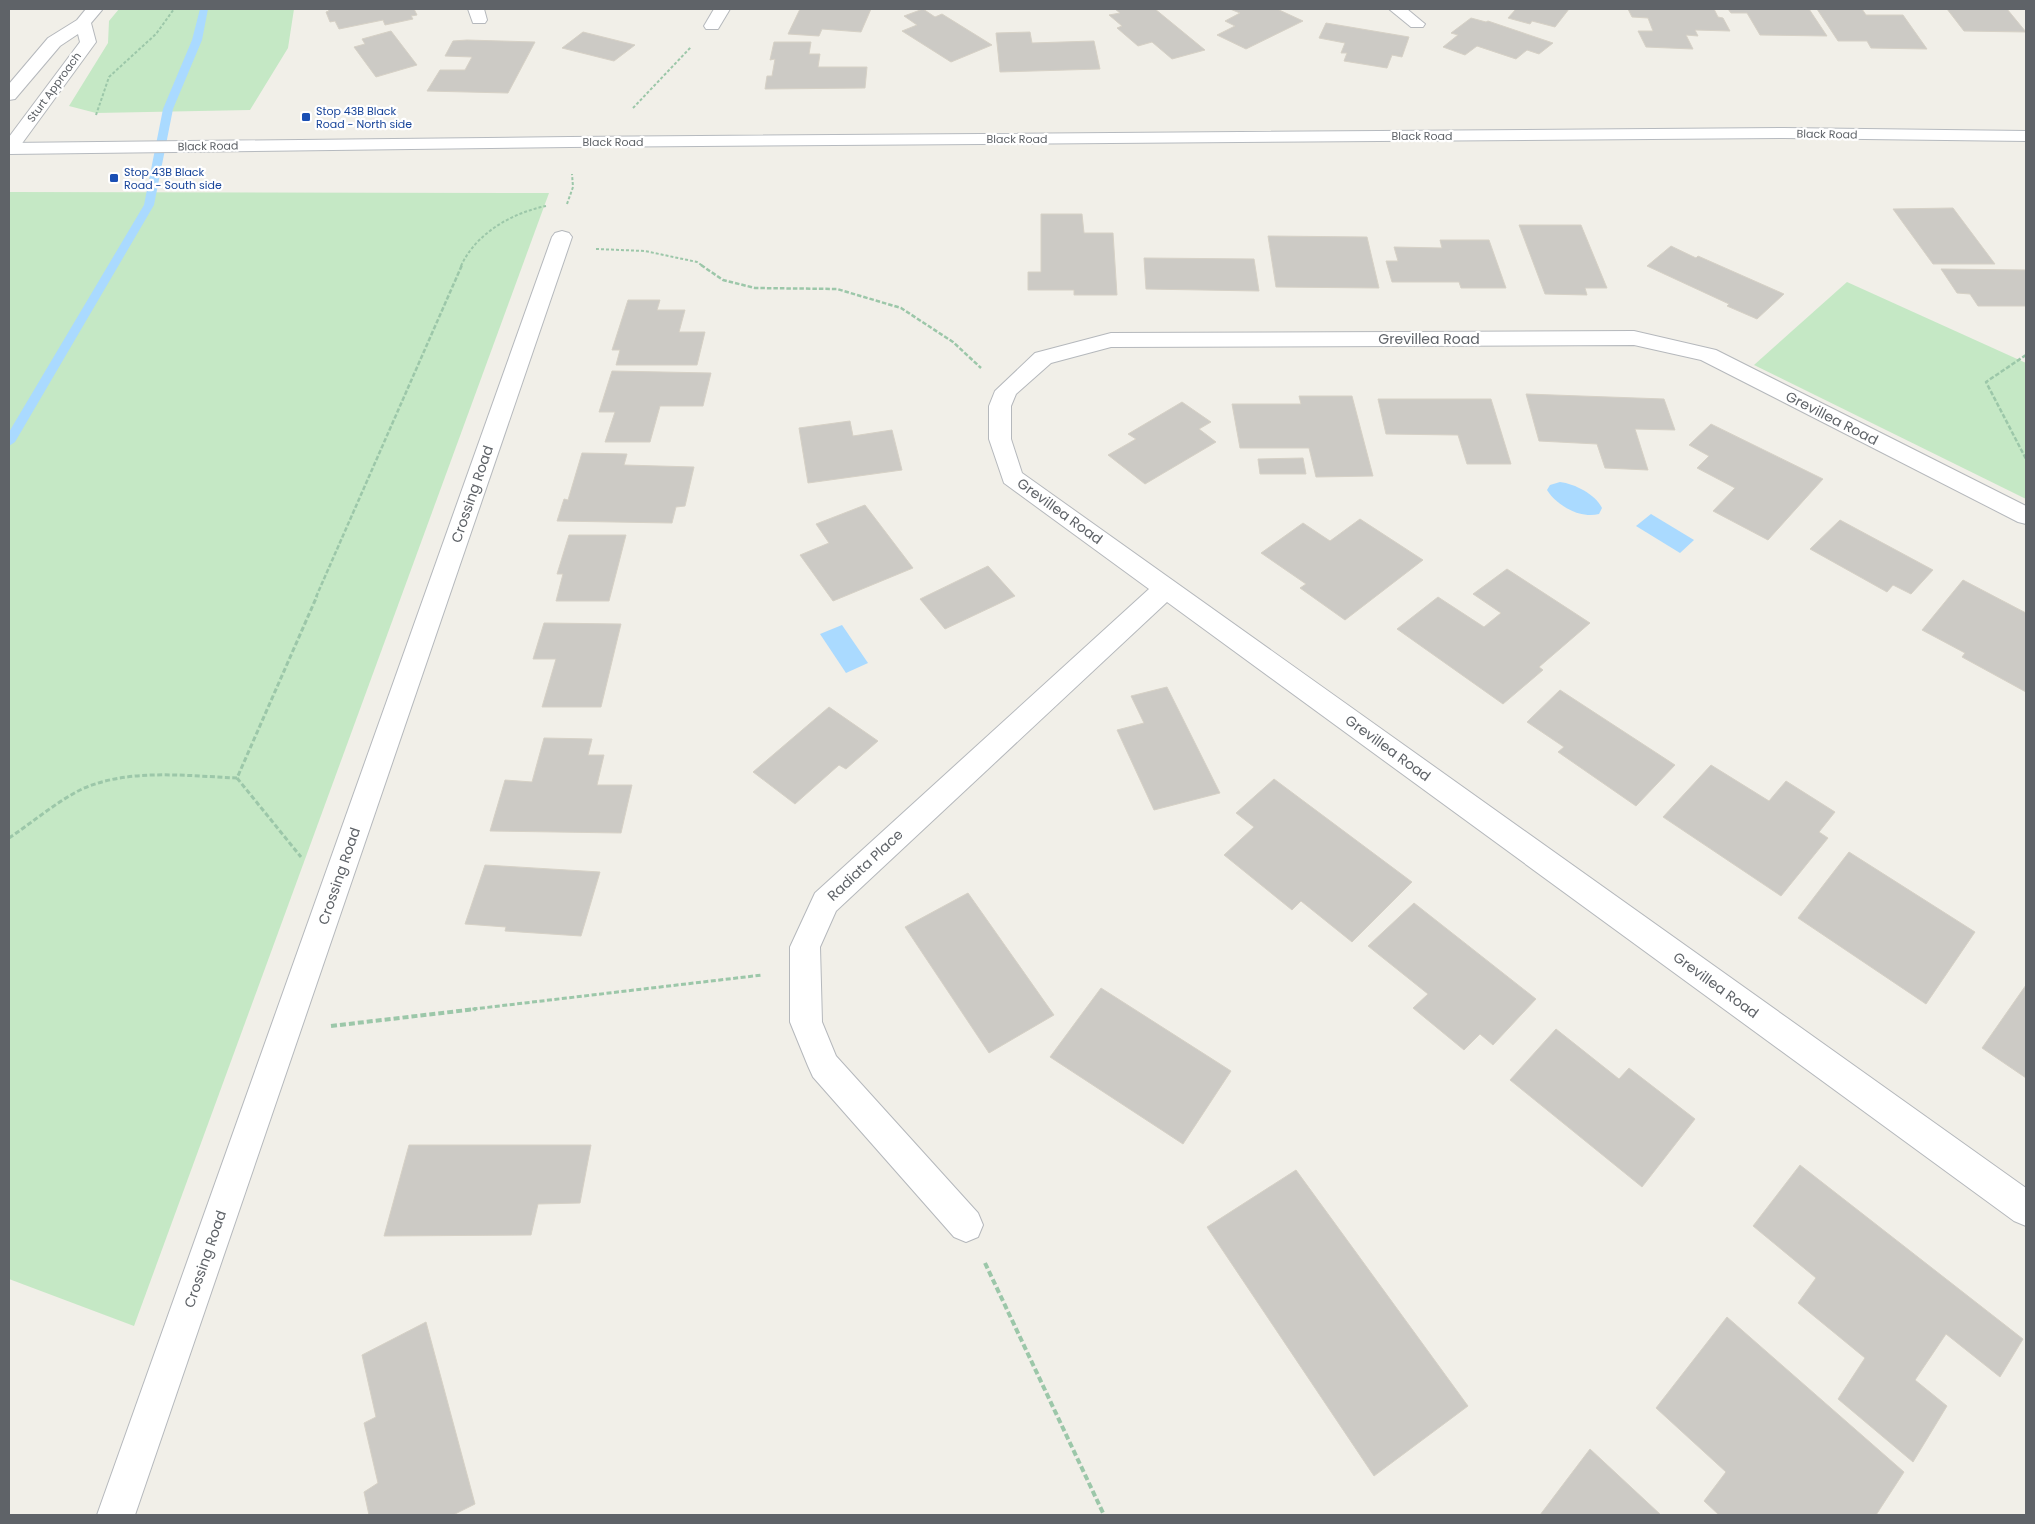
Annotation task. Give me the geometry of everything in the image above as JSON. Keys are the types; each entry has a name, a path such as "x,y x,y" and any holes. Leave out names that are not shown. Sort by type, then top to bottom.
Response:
{"street":[{"name":"Sturt Approach","path":"9,95 54,42 84,22 95,9"},
{"path":"712,26 722,9"},
{"path":"1397,9 1417,24"},
{"name":"Sturt Approach","path":"9,149 88,42 84,22"},
{"name":"Black Road","path":"9,149 570,142 1784,133 2026,136"},
{"name":"Crossing Road","path":"116,1515 560,243"},
{"name":"Grevillea Road","path":"2026,516 1708,355 1634,338 1111,340 1043,358 1006,391 1000,406 1000,439 1012,476 2026,1209"},
{"name":"Radiata Place","path":"966,1225 824,1066 806,1022 805,947 825,902 1166,588"}],"path":[{"path":"95,118 109,77 156,34 174,9"},
{"path":"626,112 634,107 712,26"},
{"path":"560,204 568,203 572,187 570,142"},
{"path":"237,778 466,255 478,240 503,220 533,208 551,206"},
{"path":"560,243 645,251 697,262 722,280 755,288 838,289 901,308 953,342 1006,391"},
{"path":"2026,355 1986,382 2026,459"},
{"path":"9,838 50,809 92,786 139,776 237,778 332,895"},
{"path":"285,1031 805,970"},
{"path":"966,1225 1104,1515"}],"green space":[{"path":"119,9 294,9 288,48 250,110 96,113 69,106 108,43 109,21"},
{"path":"9,192 549,193 134,1326 9,1279"},
{"path":"1847,282 2026,363 2026,499 1754,365"}],"water":[{"path":"1560,482 1578,487 1595,498 1602,508 1599,514 1585,515 1563,506 1547,490 1550,485"},
{"path":"1651,514 1694,540 1680,553 1636,526"},
{"path":"842,625 868,663 846,673 820,634"}],"building":[{"path":"328,9 414,9 417,15 411,16 413,19 385,25 383,20 339,29 335,21 330,22 326,12 329,11"},
{"path":"800,9 871,9 861,32 822,29 819,36 788,34"},
{"path":"923,9 935,17 942,14 992,45 951,62 902,31 917,25 904,16"},
{"path":"1115,9 1155,9 1205,50 1172,59 1152,42 1138,46 1117,28 1122,26 1109,15 1120,13"},
{"path":"1230,9 1277,9 1303,21 1246,49 1217,35 1235,26 1225,21 1240,13"},
{"path":"1516,9 1569,9 1555,27 1532,21 1530,24 1508,18"},
{"path":"1628,9 1714,9 1718,17 1723,18 1730,31 1695,30 1698,36 1686,35 1693,49 1646,47 1638,31 1653,31 1648,18 1632,17"},
{"path":"1728,9 1809,9 1827,36 1760,35 1747,13 1731,13"},
{"path":"1817,9 1862,9 1866,15 1903,15 1927,49 1871,48 1867,41 1838,41"},
{"path":"1947,9 2007,9 2026,32 1964,31"},
{"path":"1471,18 1488,21 1553,43 1539,54 1527,50 1516,59 1477,46 1465,55 1443,47 1458,35 1451,33"},
{"path":"1326,23 1409,37 1402,57 1392,55 1387,68 1344,61 1347,53 1341,53 1345,43 1319,38"},
{"path":"391,31 417,65 376,77 354,47 365,44 362,39"},
{"path":"583,32 635,45 614,61 562,48"},
{"path":"1030,32 1032,43 1094,41 1100,69 1000,72 996,33"},
{"path":"453,41 535,42 508,93 427,91 440,70 465,70 472,57 445,56"},
{"path":"774,42 811,42 809,54 820,54 818,67 867,67 865,88 765,89 767,76 772,76 775,59 770,60"},
{"path":"1953,208 1995,264 1933,264 1893,209"},
{"path":"1041,214 1082,214 1084,233 1113,233 1117,295 1074,295 1074,290 1028,290 1028,272 1041,272"},
{"path":"1519,225 1581,225 1607,288 1585,288 1587,295 1545,294"},
{"path":"1268,236 1367,237 1379,288 1276,287"},
{"path":"1440,240 1489,240 1506,288 1461,288 1459,282 1392,282 1386,261 1398,261 1394,247 1442,248"},
{"path":"1671,246 1784,294 1757,319 1647,266"},
{"path":"1144,258 1254,259 1259,291 1146,289"},
{"path":"1941,269 2026,270 2026,306 1978,306 1970,294 1957,293"},
{"path":"628,300 660,300 657,310 685,310 679,332 705,332 697,365 616,365 620,350 612,350"},
{"path":"612,371 711,373 703,406 660,406 650,442 605,442 615,412 599,412"},
{"path":"1526,394 1664,399 1675,430 1635,429 1648,470 1605,468 1597,444 1539,441"},
{"path":"1299,396 1352,396 1373,476 1316,477 1309,448 1240,448 1232,404 1301,404"},
{"path":"1378,399 1491,399 1511,464 1467,464 1458,435 1386,434"},
{"path":"1182,402 1211,422 1199,429 1216,442 1145,484 1108,455 1136,439 1128,434"},
{"path":"850,421 853,436 892,430 902,470 808,483 799,428"},
{"path":"1711,424 1823,479 1768,540 1713,511 1735,488 1697,468 1709,456 1689,445"},
{"path":"582,453 627,454 624,465 694,467 685,506 676,507 672,523 557,521 564,499 568,500"},
{"path":"1303,458 1306,474 1260,474 1258,459"},
{"path":"865,505 913,568 833,601 800,555 829,543 816,524"},
{"path":"1360,519 1423,560 1345,620 1300,588 1306,584 1261,553 1303,523 1330,541"},
{"path":"1840,520 1933,570 1911,594 1893,585 1887,592 1810,549"},
{"path":"569,535 626,535 609,601 556,601 563,574 557,574"},
{"path":"988,566 1015,596 945,629 920,599"},
{"path":"1507,569 1590,623 1539,667 1543,670 1503,704 1397,629 1438,597 1484,627 1501,613 1473,594"},
{"path":"1963,580 2026,613 2026,692 1962,657 1965,653 1922,630"},
{"path":"544,623 621,624 601,707 542,707 556,659 533,659"},
{"path":"1167,687 1220,793 1154,810 1117,730 1144,723 1131,696"},
{"path":"1560,690 1675,765 1636,806 1558,752 1564,747 1527,722"},
{"path":"829,707 878,741 846,769 839,765 795,804 753,772"},
{"path":"544,738 592,739 588,755 604,755 597,785 632,785 621,833 490,831 505,780 532,782"},
{"path":"1711,765 1769,801 1786,781 1835,812 1819,832 1828,838 1781,896 1663,817"},
{"path":"1274,779 1412,882 1352,942 1301,901 1292,910 1224,855 1254,827 1236,813"},
{"path":"1849,852 1975,932 1926,1004 1798,918"},
{"path":"485,865 600,872 581,936 505,931 506,927 465,924"},
{"path":"968,893 1054,1015 989,1053 905,927"},
{"path":"1414,903 1536,999 1493,1045 1480,1034 1464,1050 1413,1008 1428,994 1368,946"},
{"path":"2026,985 2026,1078 1982,1048"},
{"path":"1101,988 1231,1071 1183,1144 1050,1057"},
{"path":"1556,1029 1619,1079 1629,1068 1695,1119 1642,1187 1510,1080"},
{"path":"409,1145 591,1145 580,1203 538,1204 531,1235 384,1236"},
{"path":"1800,1165 2023,1339 2000,1377 1946,1334 1915,1380 1947,1406 1913,1462 1838,1399 1865,1358 1798,1303 1816,1278 1753,1226"},
{"path":"1296,1170 1468,1406 1374,1476 1207,1227"},
{"path":"1727,1317 1904,1472 1876,1515 1719,1515 1704,1501 1726,1472 1656,1408"},
{"path":"426,1322 475,1504 453,1515 369,1515 364,1492 378,1483 364,1423 376,1417 362,1355"},
{"path":"1590,1449 1661,1515 1540,1515"}],"waterway":[{"path":"9,442 149,205 168,109 197,40 204,9"}],"place":[{"name":"Stop 43B Black Road - North side","path":"306,117"},
{"name":"Stop 43B Black Road - South side","path":"114,178"}]}
